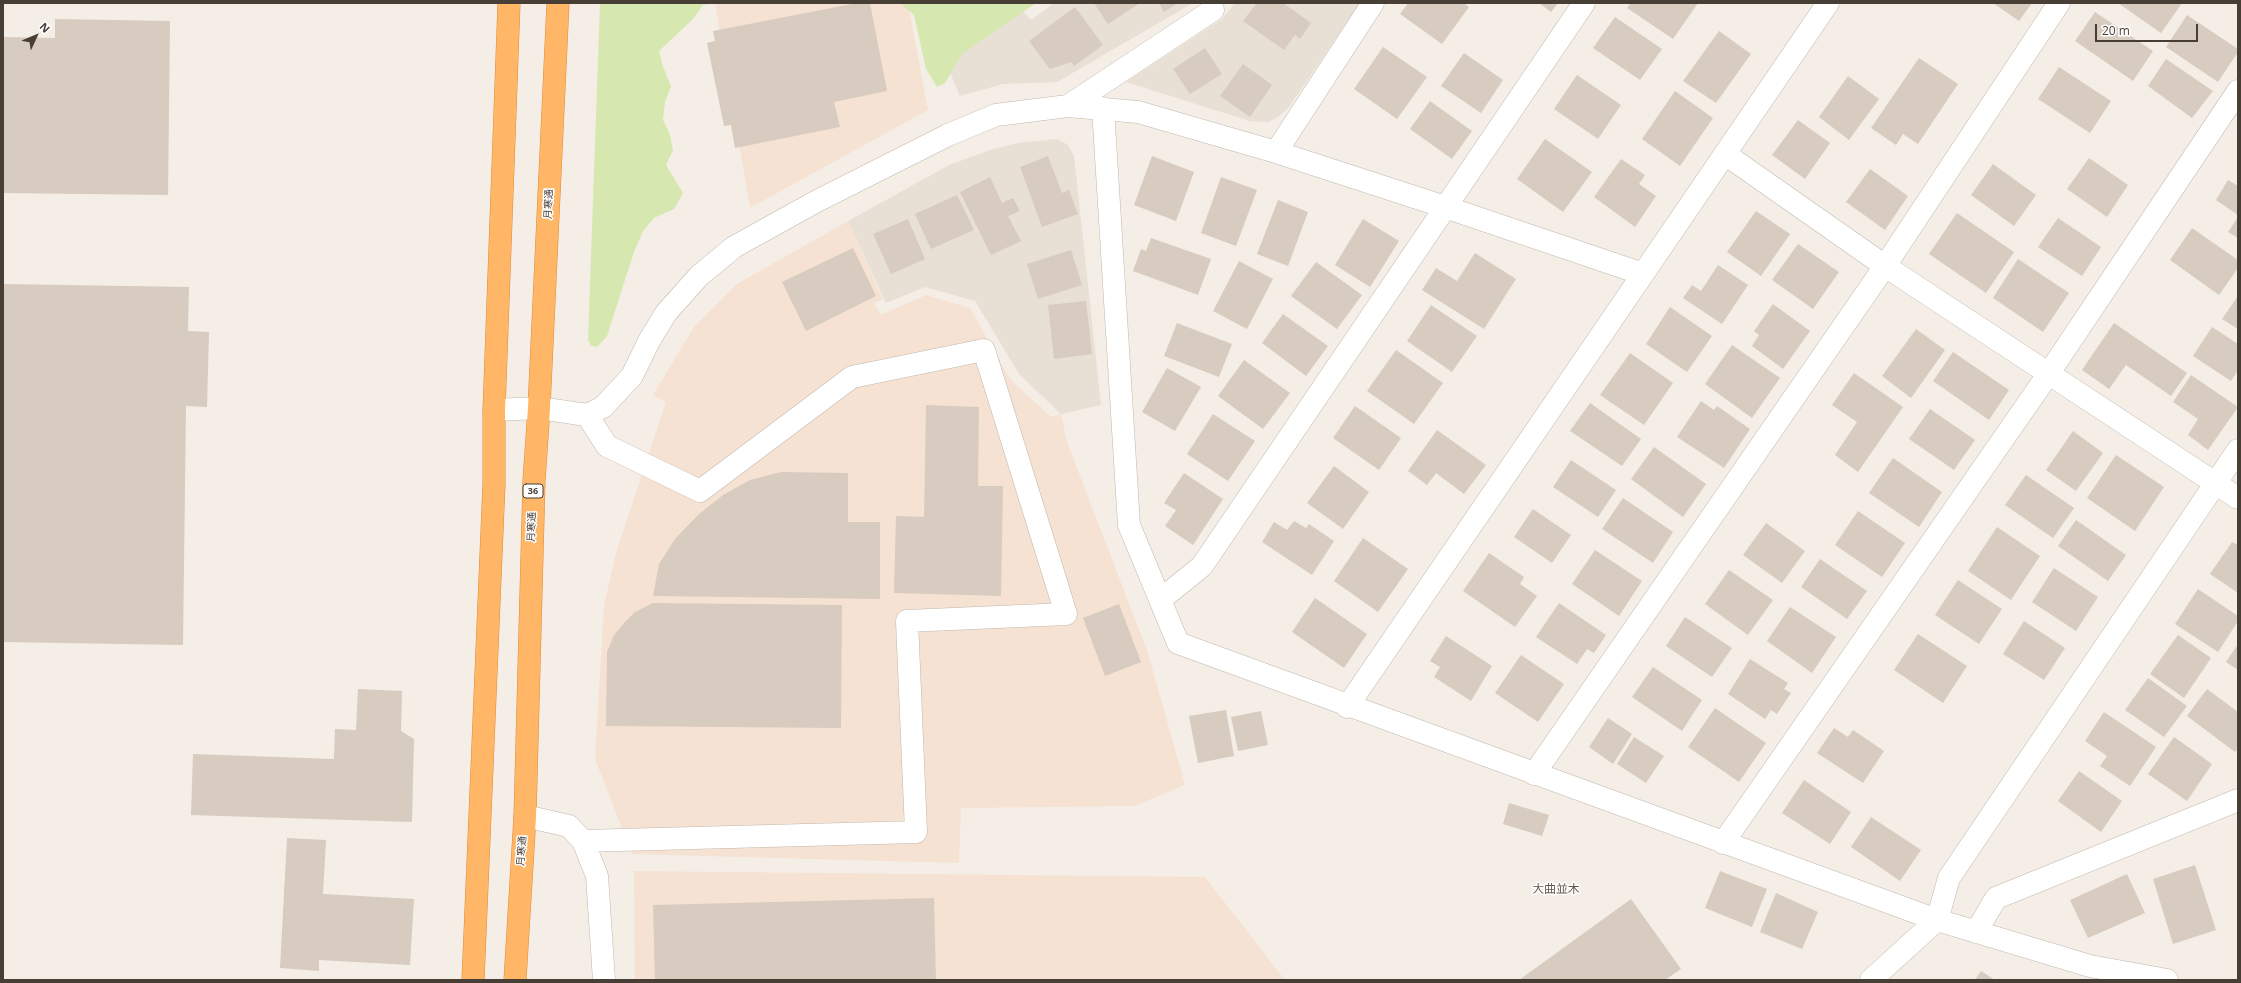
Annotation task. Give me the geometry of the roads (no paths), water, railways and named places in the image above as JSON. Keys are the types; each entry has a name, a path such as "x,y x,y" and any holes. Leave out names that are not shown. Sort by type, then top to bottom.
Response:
{"highway":[{"path":"473,980 494,492 494,410 509,3"},
{"name":"月寒通","path":"515,980 524,816 534,481 539,408 558,3"}],"street":[{"path":"1276,152 1373,3"},
{"path":"1160,600 1202,566 1584,3"},
{"path":"1347,707 1828,3"},
{"path":"1534,774 1885,266 2059,3"},
{"path":"1068,106 1213,10"},
{"path":"1724,843 2049,373 2238,91"},
{"path":"494,410 539,408 587,415 603,407 632,376 649,341 666,313 699,276 734,247 817,201 948,135 996,116 1068,106 1138,112 1276,152 1445,206 1643,274"},
{"path":"1103,108 1129,525 1178,644 1347,707 1937,920 2090,966 2166,980"},
{"path":"1725,154 1885,266 2216,482 2238,498"},
{"path":"583,840 916,832 907,621 1066,614 984,350 852,377 700,491 607,446 587,415"},
{"path":"1871,980 1937,920 1949,878 2238,450"},
{"path":"1976,932 1996,898 2238,800"},
{"path":"524,816 569,826 583,840 597,876 604,980"}],"district":[{"name":"大曲並木","path":"1556,890"}]}
